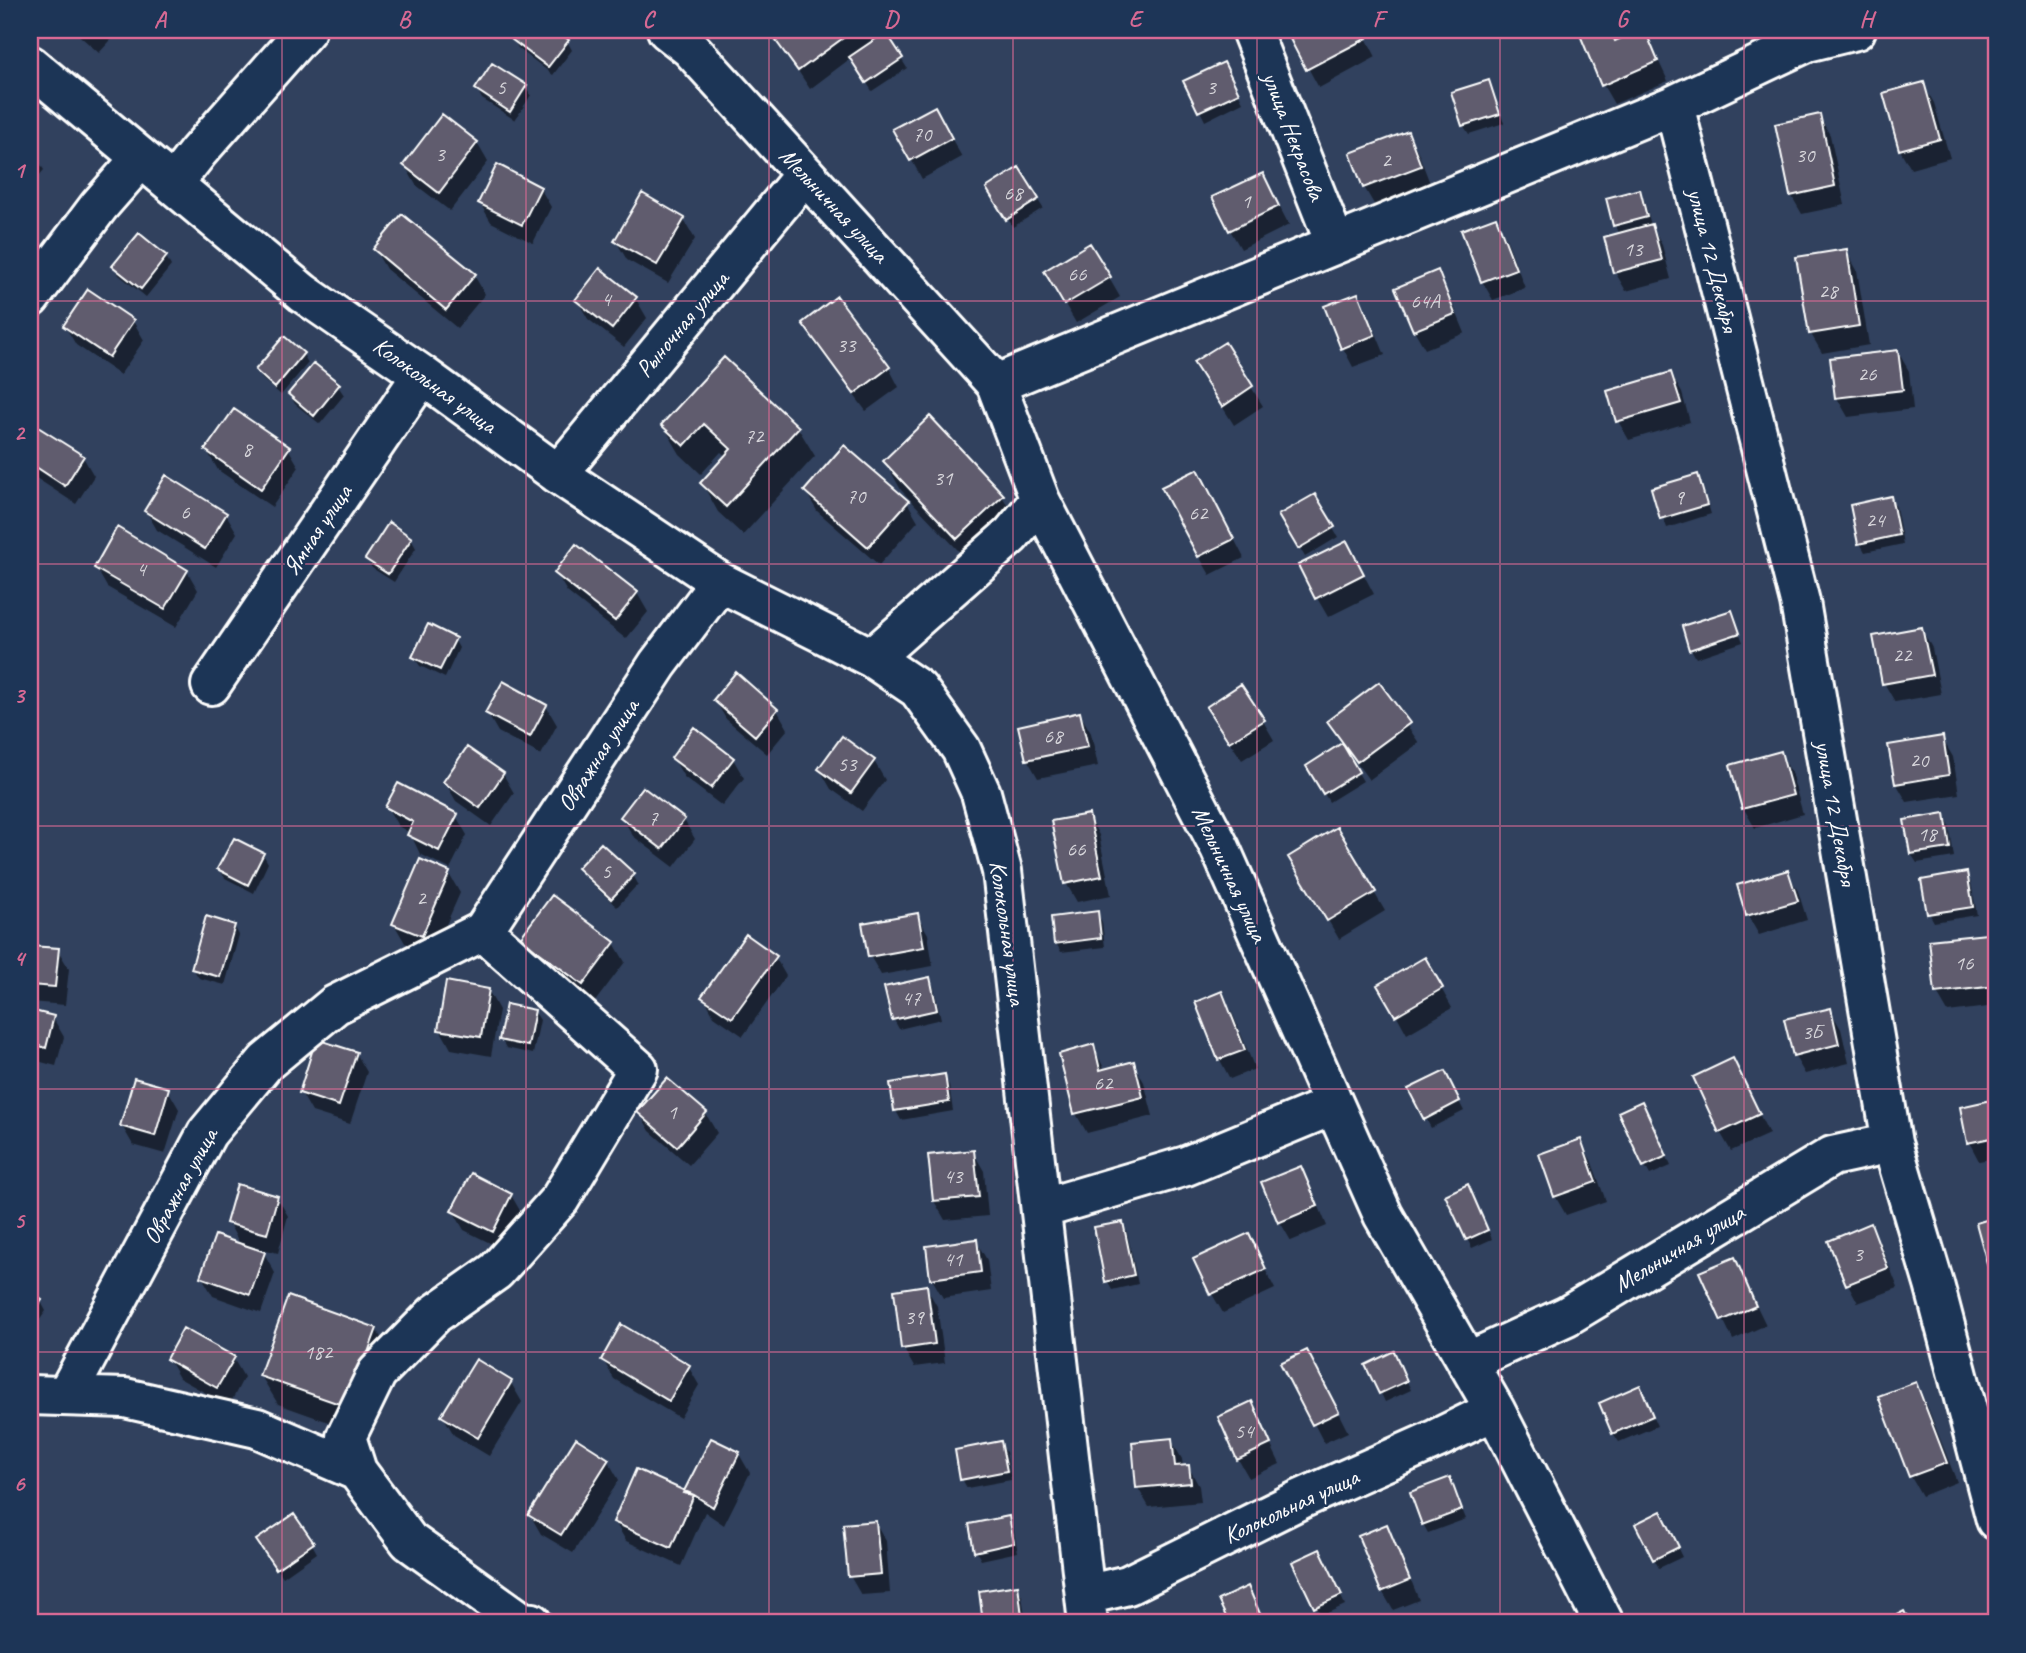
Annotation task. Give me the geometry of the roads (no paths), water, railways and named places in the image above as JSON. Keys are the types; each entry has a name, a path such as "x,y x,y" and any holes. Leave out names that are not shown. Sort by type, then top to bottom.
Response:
{"street":[{"path":"173,184 306,30"},
{"name":"Мельничная улица","path":"667,30 690,48 996,384 1040,500 1220,848 1382,1215 1495,1410 1604,1623"},
{"name":"улица Некрасова","path":"1251,30 1335,243"},
{"path":"996,384 1674,105 1804,36 1856,30"},
{"name":"Колокольная улица","path":"30,65 303,293 422,374 558,474 720,582 872,658 918,689 961,749 981,793 1002,871 1087,1609 1128,1585 1301,1499 1495,1410"},
{"name":"улица 12 Декабря","path":"1674,105 1800,602 1892,1143 1934,1284 1996,1520"},
{"path":"30,298 99,206 141,158"},
{"name":"Рыночная улица","path":"558,474 805,174"},
{"name":"Ямная улица","path":"211,685 422,374"},
{"path":"872,658 1011,535 1040,500"},
{"name":"Овражная улица","path":"48,1396 207,1133 267,1062 335,1005 483,931 658,664 720,582"},
{"path":"483,931 638,1069 560,1199 496,1271 435,1314 377,1373 346,1437 356,1471 409,1541 522,1622 532,1623"},
{"path":"1041,1209 1186,1166 1334,1105"},
{"name":"Мельничная улица","path":"1467,1362 1567,1316 1832,1156 1892,1143"},
{"path":"48,1396 125,1398 257,1428 356,1471"}]}
